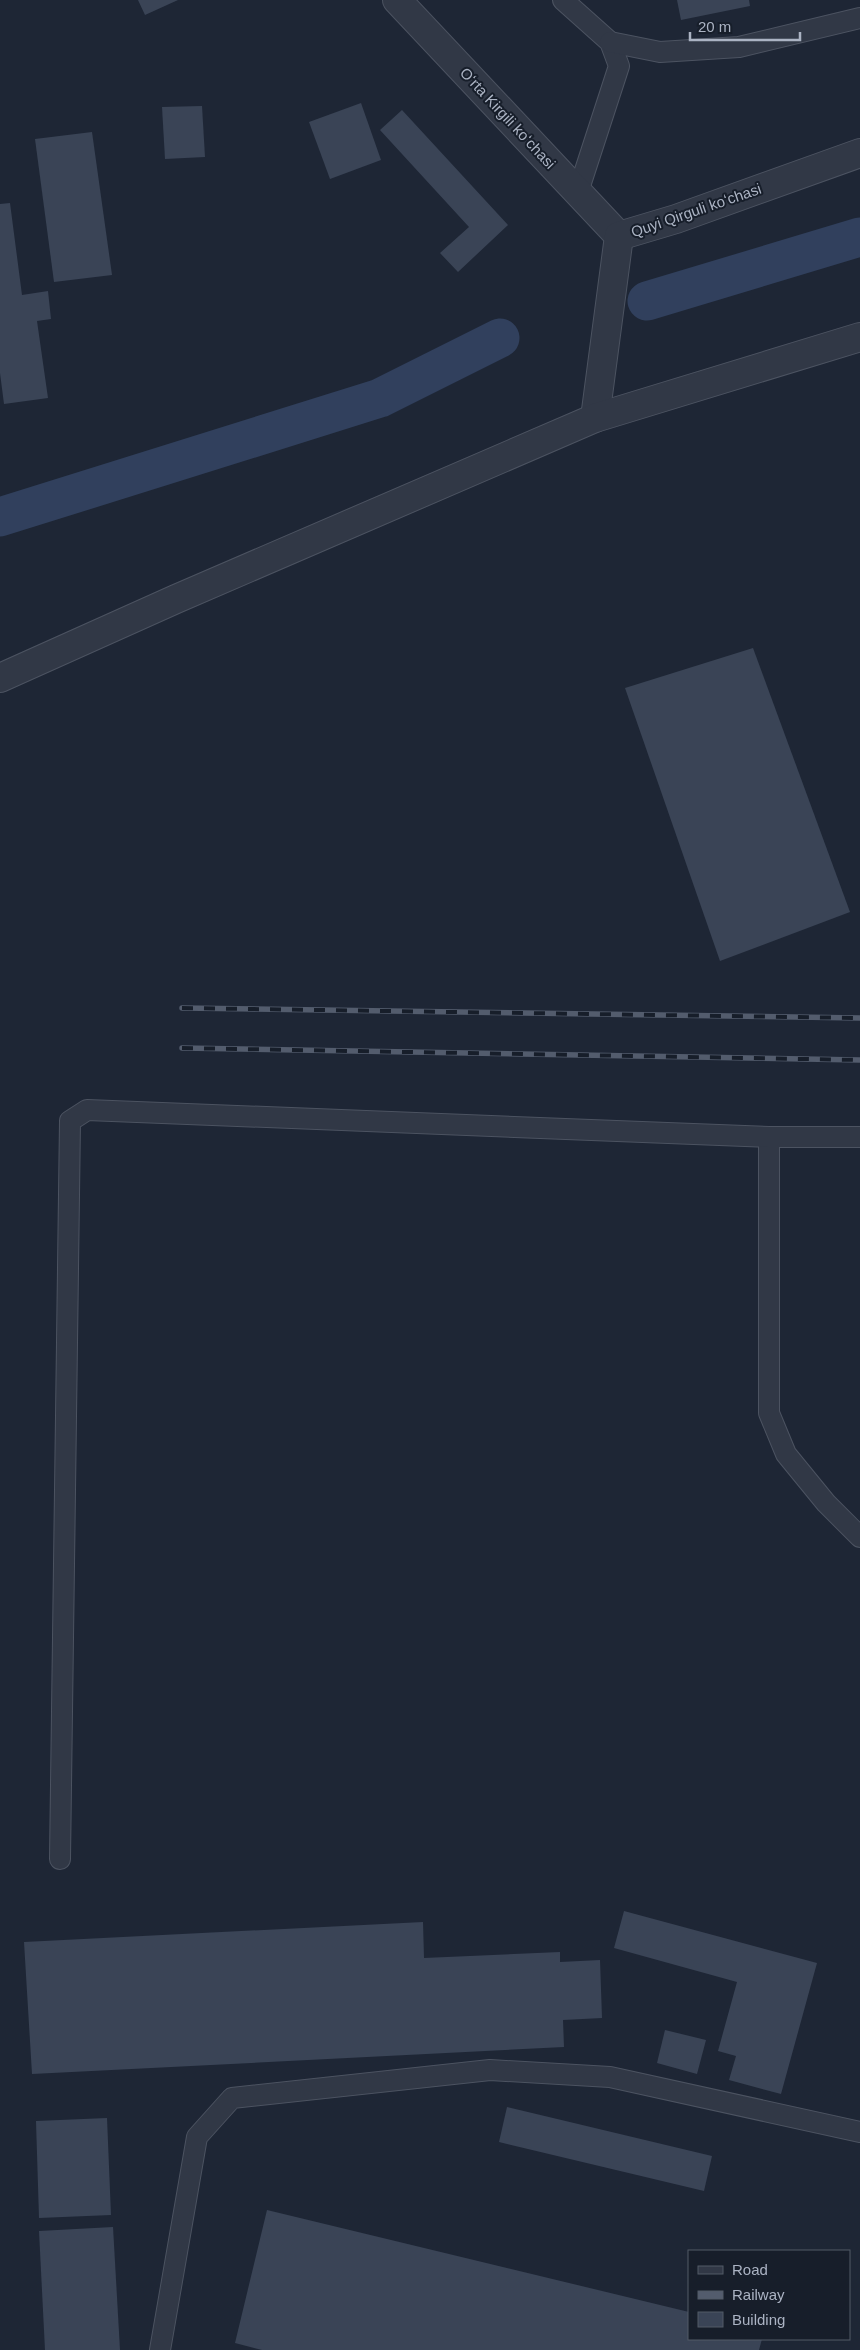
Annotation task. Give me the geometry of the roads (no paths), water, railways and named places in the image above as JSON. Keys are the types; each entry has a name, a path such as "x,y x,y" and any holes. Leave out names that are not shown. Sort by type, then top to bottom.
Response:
{"street":[{"name":"Oʻrta Kirgili koʻchasi","path":"397,0 619,236"},
{"name":"Quyi Qirguli koʻchasi","path":"595,418 619,236 676,219 860,152"},
{"path":"0,678 176,599 595,418 860,337"}],"lane":[{"path":"563,0 610,42 619,66 578,192"},
{"path":"610,42 660,52 739,47 860,18"},
{"path":"60,1859 70,1121 87,1110 769,1137 860,1137"},
{"path":"769,1137 769,1413 786,1454 826,1503 860,1537"},
{"path":"160,2350 196,2137 232,2098 490,2070 610,2077 860,2132"}],"waterway":[{"path":"647,301 860,237"},
{"path":"0,517 380,398 500,338"}],"railway":[{"path":"182,1008 860,1018"},
{"path":"182,1048 860,1060"}]}
